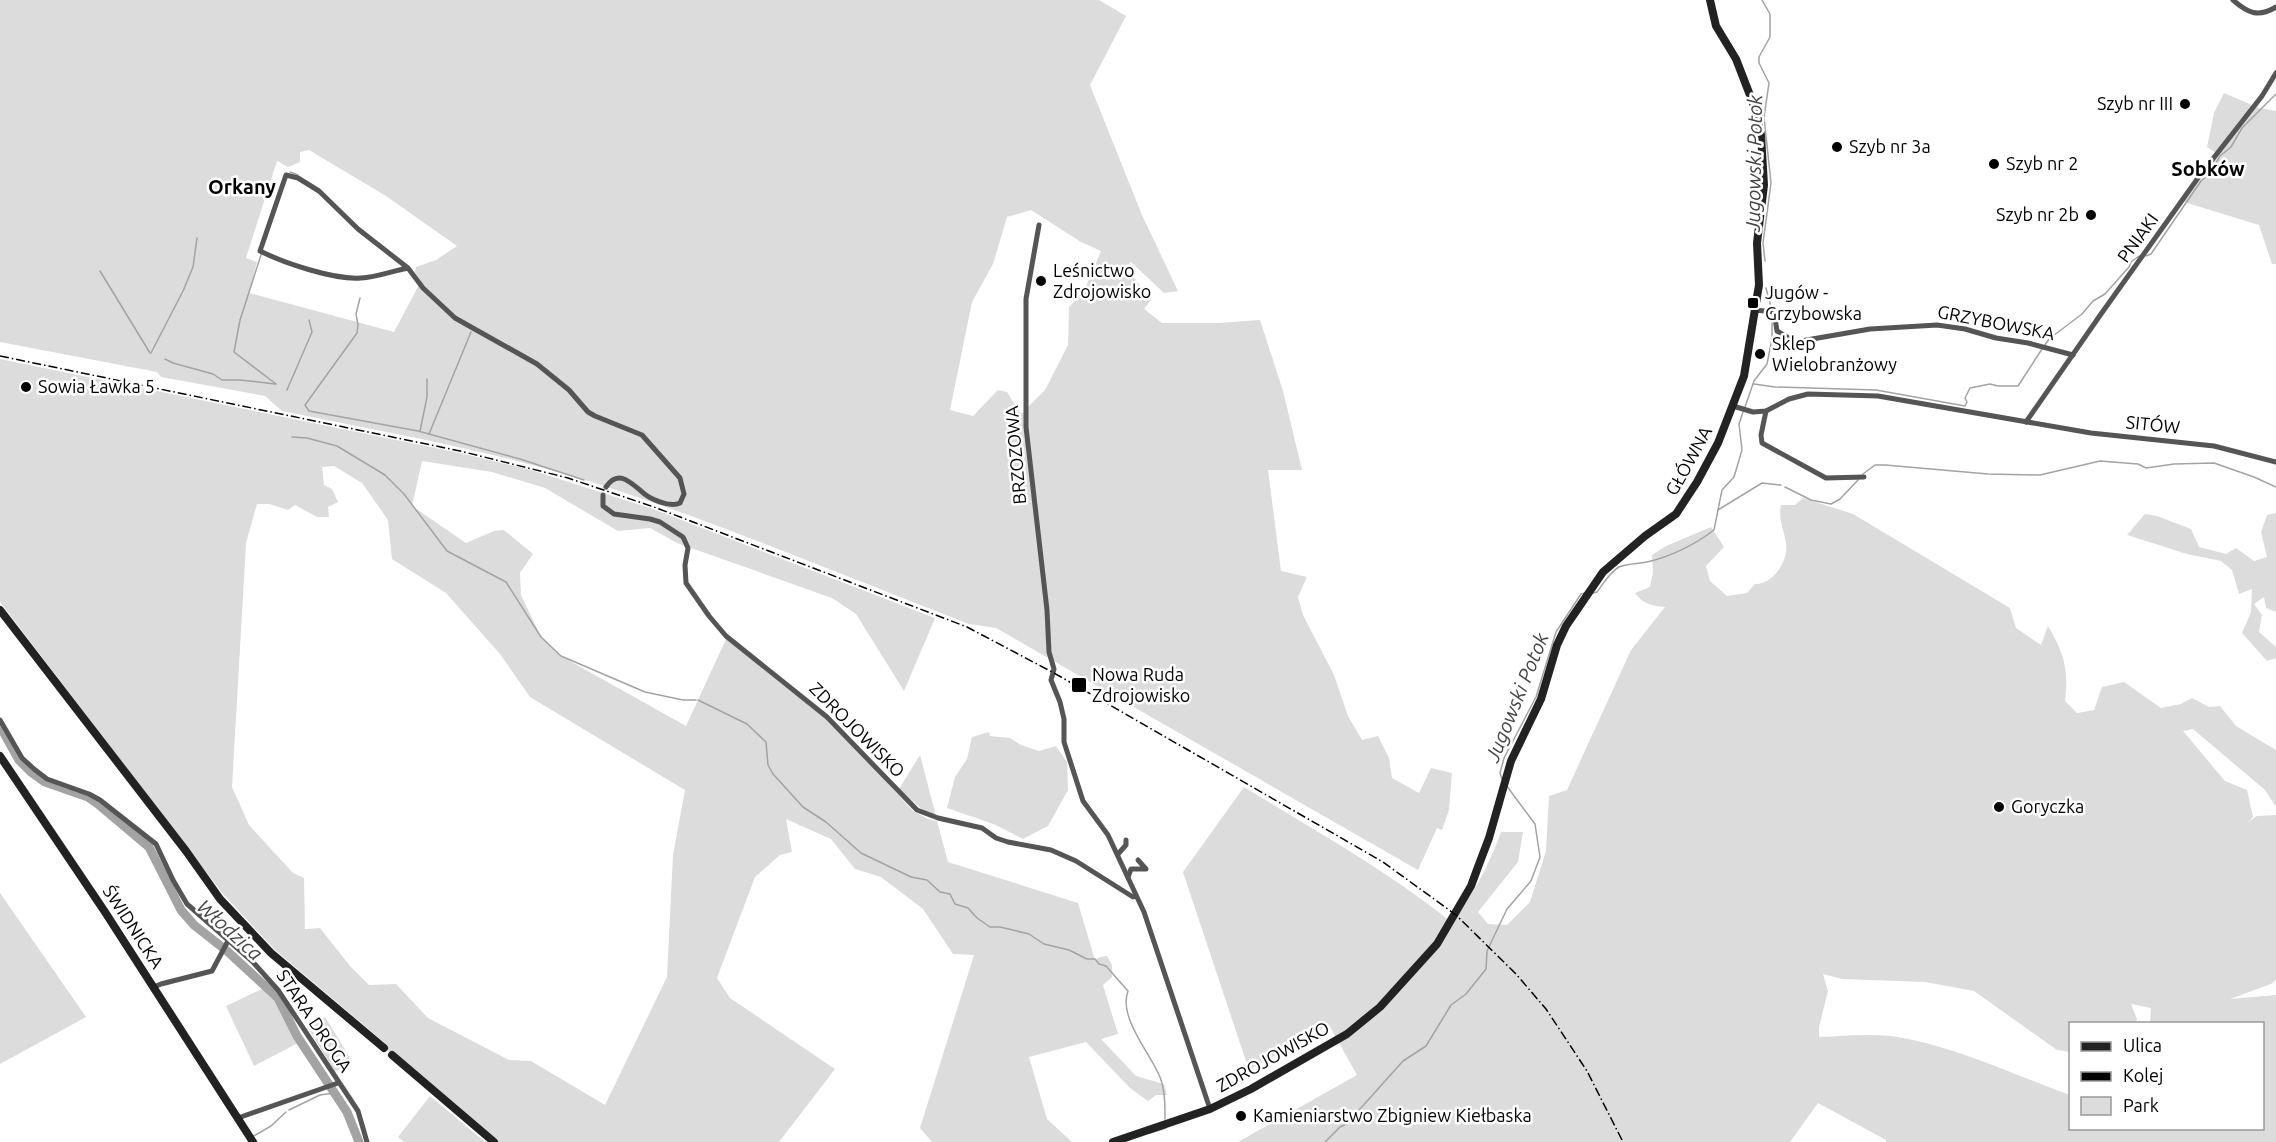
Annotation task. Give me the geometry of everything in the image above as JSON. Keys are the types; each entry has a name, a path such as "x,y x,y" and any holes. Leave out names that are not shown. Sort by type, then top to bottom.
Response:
{"street":[{"name":"GŁÓWNA","path":"1471,886 1489,838 1506,777 1518,744 1544,693 1561,635 1614,561 1676,514 1697,482 1737,407 1760,275 1757,235 1764,185 1761,135 1753,103 1739,66 1716,26 1710,0"},
{"path":"2233,0 2246,11 2256,15 2276,7"},
{"name":"PNIAKI","path":"2026,422 2203,172 2262,96 2276,73"},
{"path":"408,268 360,278 348,278 314,271 260,251 286,175 298,178 319,191 358,229 408,268 423,288 455,318 537,364 569,390 588,412 642,435 680,478 684,494 677,505 671,505 644,494 623,478 612,480 606,487"},
{"name":"BRZOZOWA","path":"1039,225 1026,299 1026,417 1047,610 1049,652 1054,669 1051,680"},
{"name":"GRZYBOWSKA","path":"1755,310 1771,311 1777,331 1795,342 1870,329 1937,325 1965,329 2073,355"},
{"path":"1737,407 1748,411 1766,411 1789,399 1820,393 1878,396 2026,422"},
{"path":"1766,411 1761,435 1762,443 1826,478 1861,477"},
{"name":"SITÓW","path":"2026,422 2091,434 2214,446 2276,462"},
{"name":"ZDROJOWISKO","path":"603,495 603,506 614,514 660,522 683,537 688,548 685,565 686,584 720,630 827,717 917,810 938,818 982,828 996,838 1008,842 1051,850 1076,861 1136,896"},
{"path":"0,610 220,898 271,953 384,1048"},
{"name":"ZDROJOWISKO","path":"1051,680 1064,719 1064,742 1083,801 1108,835 1149,923 1210,1109 1251,1089 1347,1034 1375,1012 1437,944 1471,886"},
{"name":"STARA DROGA","path":"0,720 22,758 34,769 47,779 89,794 150,837 162,852 172,880 188,904 261,970 278,990 337,1084 358,1111 367,1142"},
{"name":"ŚWIDNICKA","path":"0,756 37,808 253,1141"},
{"path":"1118,854 1126,845 1126,840"},
{"path":"1128,877 1131,870 1146,869 1138,860"},
{"path":"154,987 208,974 215,968 228,940"},
{"path":"392,1055 494,1142"},
{"path":"238,1118 337,1084"},
{"path":"1113,1142 1210,1109"}],"green space":[{"path":"0,0 1099,0 1126,16 1090,85 1142,215 1178,291 1164,293 1131,262 1126,267 1151,300 1144,309 1162,323 1260,320 1283,391 1302,470 1268,470 1281,571 1307,577 1298,597 1303,615 1334,675 1348,716 1362,740 1378,736 1389,758 1392,778 1419,793 1431,768 1452,773 1449,810 1442,830 1437,828 1418,870 996,628 969,624 696,518 564,474 444,444 282,411 265,396 161,377 157,372 0,342","holes":["309,150 386,196 457,246 436,260 416,267 415,272 421,281 394,332 249,293 257,262 246,258 277,161 288,167 300,162 300,152","1031,210 1081,242 1101,251 1084,291 1069,307 1068,345 1045,390 1021,414 1007,392 998,390 973,416 950,410 972,302 993,264 1007,217"]},
{"path":"2224,93 2259,108 2276,111 2276,264 2272,264 2259,225 2184,202 2219,155 2207,147 2214,113"},
{"path":"0,359 460,453 531,470 653,509 935,618 904,691 856,614 832,598 677,543 650,528 618,531 545,488 492,472 422,461 412,506 466,543 494,531 504,530 533,554 520,573 521,595 541,637 561,656 686,726 727,637 827,717 913,811 937,821 948,862 1078,903 1095,960 1107,956 1112,965 1112,977 1103,985 1118,1034 1101,1039 1136,1076 1164,1084 1167,1095 1156,1095 1148,1101 1130,1088 1086,1042 1029,1057 1047,1119 1072,1142 932,1142 920,1128 974,955 953,954 923,909 881,877 855,869 831,839 786,819 792,852 780,855 755,877 717,978 730,998 835,1069 779,1142 498,1142 384,1048 385,1043 275,950 223,894 0,602","holes":["334,466 362,483 388,520 392,559 446,593 500,654 530,697 685,790 673,855 667,977 605,1105 531,1061 509,1060 428,1018 396,984 369,985 350,966 320,928 305,929 304,878 293,873 249,825 232,787 246,543 257,504 269,504 288,510 295,505 317,517 329,517 328,507 338,502 332,489 324,485 322,467"]},
{"path":"1803,498 1853,514 2010,608 2016,628 2041,645 2048,626 2064,662 2065,701 2077,713 2094,710 2102,687 2124,682 2161,708 2181,704 2192,698 2209,707 2220,706 2236,726 2276,750 2276,807 2265,790 2193,729 2183,731 2225,781 2247,790 2253,817 2248,822 2257,816 2276,815 2276,980 2230,999 2276,995 2276,1142 1886,1142 1818,1103 1790,1142 1238,1142 1357,1075 1329,1025 1249,1070 1183,872 1244,787 1349,851 1426,902 1450,921 1444,932 1477,885 1501,832 1523,832 1518,862 1478,912 1488,924 1507,925 1530,902 1546,851 1549,796 1567,790 1631,650 1665,607 1648,604 1635,593 1650,587 1653,572 1652,555 1666,546 1711,527 1724,547 1706,566 1710,581 1727,596 1747,593 1755,584 1774,576 1785,557 1781,505 1795,505"},
{"path":"2276,513 2276,612 2266,608 2264,597 2254,604 2262,615 2259,632 2276,647 2276,658 2267,661 2242,633 2251,612 2252,589 2239,594 2232,570 2221,561 2187,554 2127,535 2145,514 2157,516 2191,529 2199,547 2226,554 2236,548 2254,561 2267,557 2261,532 2267,515"},
{"path":"989,732 990,736 1010,738 1021,745 1039,751 1056,746 1067,762 1068,790 1048,826 1023,839 996,825 947,808 955,777 967,759 972,737"},
{"path":"920,755 936,816 923,810 899,789"},
{"path":"0,893 86,1017 0,1064"},
{"path":"264,988 281,1001 298,1043 254,1066 226,1006"},
{"path":"325,1017 352,1061 335,1072 308,1028"},
{"path":"430,1096 485,1142 404,1142 398,1137"}],"waterway":[{"name":"Jugowski Potok","path":"1762,0 1770,14 1770,37 1759,57 1759,63 1769,83 1764,117 1771,183 1763,243 1765,261"},
{"path":"2146,256 2151,254 2201,181 2211,172 2220,156 2231,147 2242,128 2276,94"},
{"path":"290,172 298,175"},
{"path":"151,353 193,267 197,238"},
{"path":"261,255 240,320 234,352 276,384"},
{"path":"2045,345 2049,339 2082,314 2093,301 2105,294 2131,262 2139,256"},
{"path":"100,271 150,353"},
{"name":"Jugowski Potok","path":"1766,288 1771,307"},
{"path":"360,298 356,314 357,333 305,405 309,411 418,431 520,459 584,480"},
{"name":"Jugowski Potok","path":"1745,407 1754,381 1767,364 1772,339 1772,316"},
{"path":"287,390 312,332 309,320"},
{"path":"429,434 471,332"},
{"path":"1754,384 1775,387 1876,390 1965,406 1967,402 1965,398 1970,388 1990,384 2018,386 2042,349"},
{"path":"165,359 213,374 222,380 275,384"},
{"path":"420,431 427,397 427,379"},
{"name":"Jugowski Potok","path":"1593,593 1597,592 1619,567 1665,557 1691,545 1714,530 1722,490 1734,477 1742,450 1739,424 1743,412"},
{"path":"292,437 307,438 337,446 385,475 404,494 447,551 506,582 541,637 561,656 645,692 683,700 696,700"},
{"path":"1863,474 1875,465 1988,474 2040,475 2100,461 2138,464 2146,468 2174,464 2214,463 2276,487"},
{"path":"1785,487 1811,500 1831,504 1840,499 1858,480"},
{"path":"1718,510 1762,483 1781,485"},
{"name":"Jugowski Potok","path":"1502,779 1500,773 1504,758 1536,697 1556,632 1581,594 1585,593"},
{"path":"698,700 747,724 766,742 768,765 773,774 803,807 826,822 861,853 911,877 927,880 940,892 950,894 955,904 968,908 990,927 1029,934 1044,944 1069,950 1087,959 1095,959 1099,964 1106,966 1128,991 1127,1012 1131,1023 1162,1082 1165,1119"},
{"name":"Włodzica","path":"0,726 19,760 31,772 45,782 88,797 149,847 181,910 194,925 227,951 278,998 297,1036 347,1112 359,1142"},
{"name":"Jugowski Potok","path":"1325,1142 1340,1127 1351,1122 1403,1061 1426,1046 1451,1005 1466,994 1486,969 1487,951 1507,909 1531,881 1540,857 1535,824 1506,785"},
{"path":"289,1110 320,1095 334,1093"},
{"path":"252,1137 271,1126 286,1112"},
{"path":"1150,1133 1166,1128"}],"railway":[{"path":"0,356 460,451 568,478 654,507 967,627 1054,673 1383,862 1456,915 1516,974 1546,1009 1587,1071 1623,1142"}],"place":[{"name":"Szyb nr III","path":"2185,104"},
{"name":"Szyb nr 3a","path":"1837,147"},
{"name":"Szyb nr 2","path":"1994,164"},
{"name":"Szyb nr 2b","path":"2091,215"},
{"name":"Leśnictwo Zdrojowisko","path":"1041,281"},
{"name":"Jugów - Grzybowska","path":"1753,303"},
{"name":"Sklep Wielobranżowy","path":"1760,354"},
{"name":"Sowia Ławka 5","path":"26,387"},
{"name":"Nowa Ruda Zdrojowisko","path":"1079,685"},
{"name":"Goryczka","path":"1999,807"},
{"name":"Kamieniarstwo Zbigniew Kiełbaska","path":"1241,1116"}],"district":[{"name":"Sobków","path":"2208,169"},
{"name":"Orkany","path":"242,187"}]}
